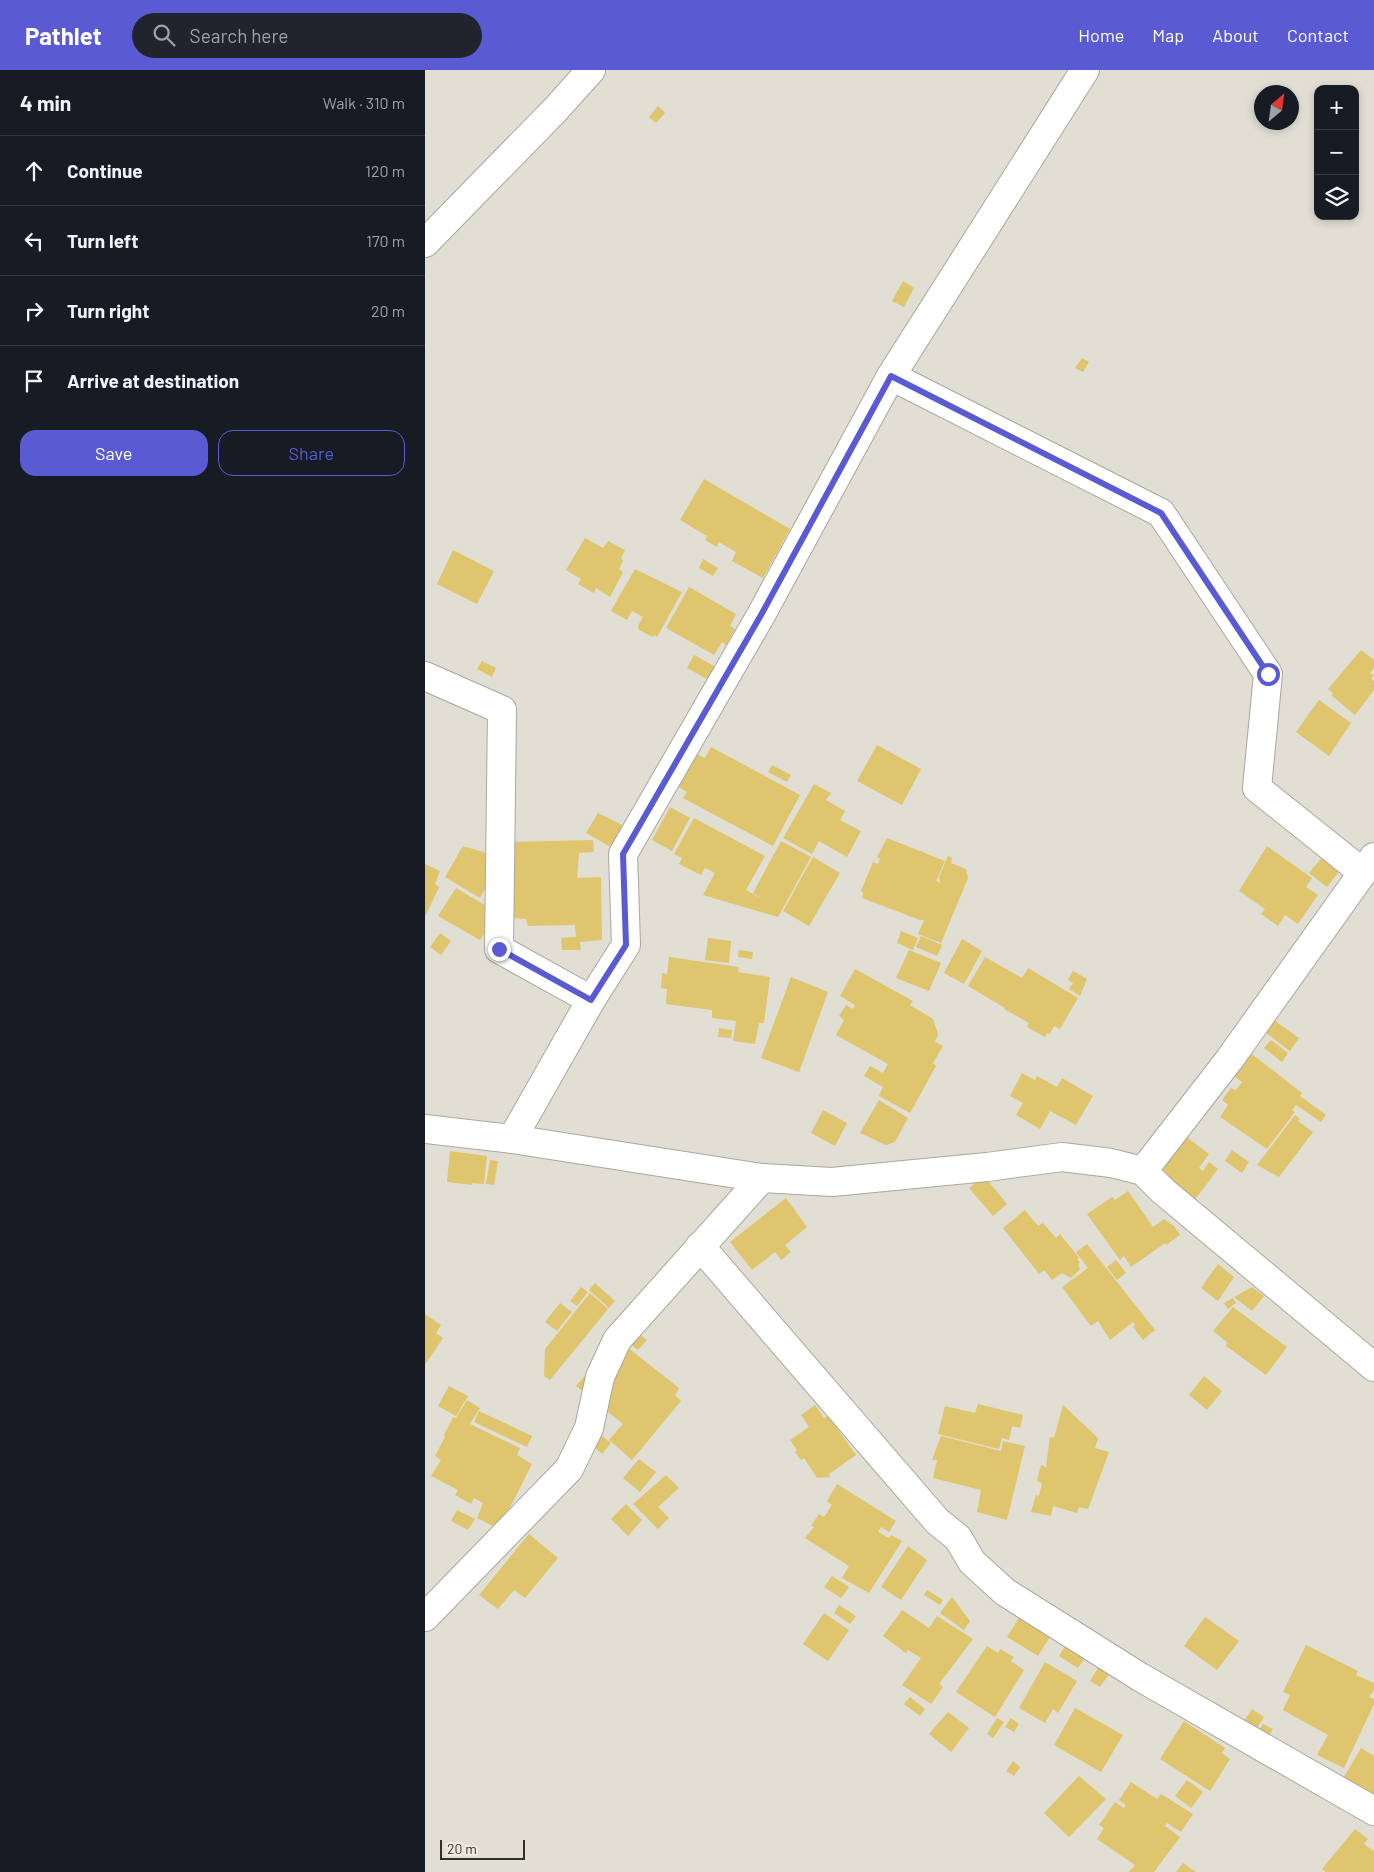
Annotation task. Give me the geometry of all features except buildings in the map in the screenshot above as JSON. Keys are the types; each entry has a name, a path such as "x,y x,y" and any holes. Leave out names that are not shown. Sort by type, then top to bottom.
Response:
{"street":[{"path":"425,243 557,109 591,70"},
{"path":"512,1139 591,1000 626,945 623,854 761,615 891,376 1085,70"},
{"path":"891,376 1161,513 1268,674 1257,788 1368,865 1229,1060 1143,1171"},
{"path":"425,676 502,710 499,949 591,1000"},
{"path":"425,1129 512,1139 762,1178 832,1182 987,1167 1063,1157 1111,1162 1143,1171 1163,1191 1374,1367"},
{"path":"425,1617 569,1469 589,1428 599,1377 617,1340 699,1246 762,1178"},
{"path":"699,1246 937,1520 958,1538 972,1562 1005,1592 1140,1676 1374,1811"}],"route":[{"path":"499,949 591,1000 626,945 623,854 761,615 891,376 1161,513 1268,674"}]}
